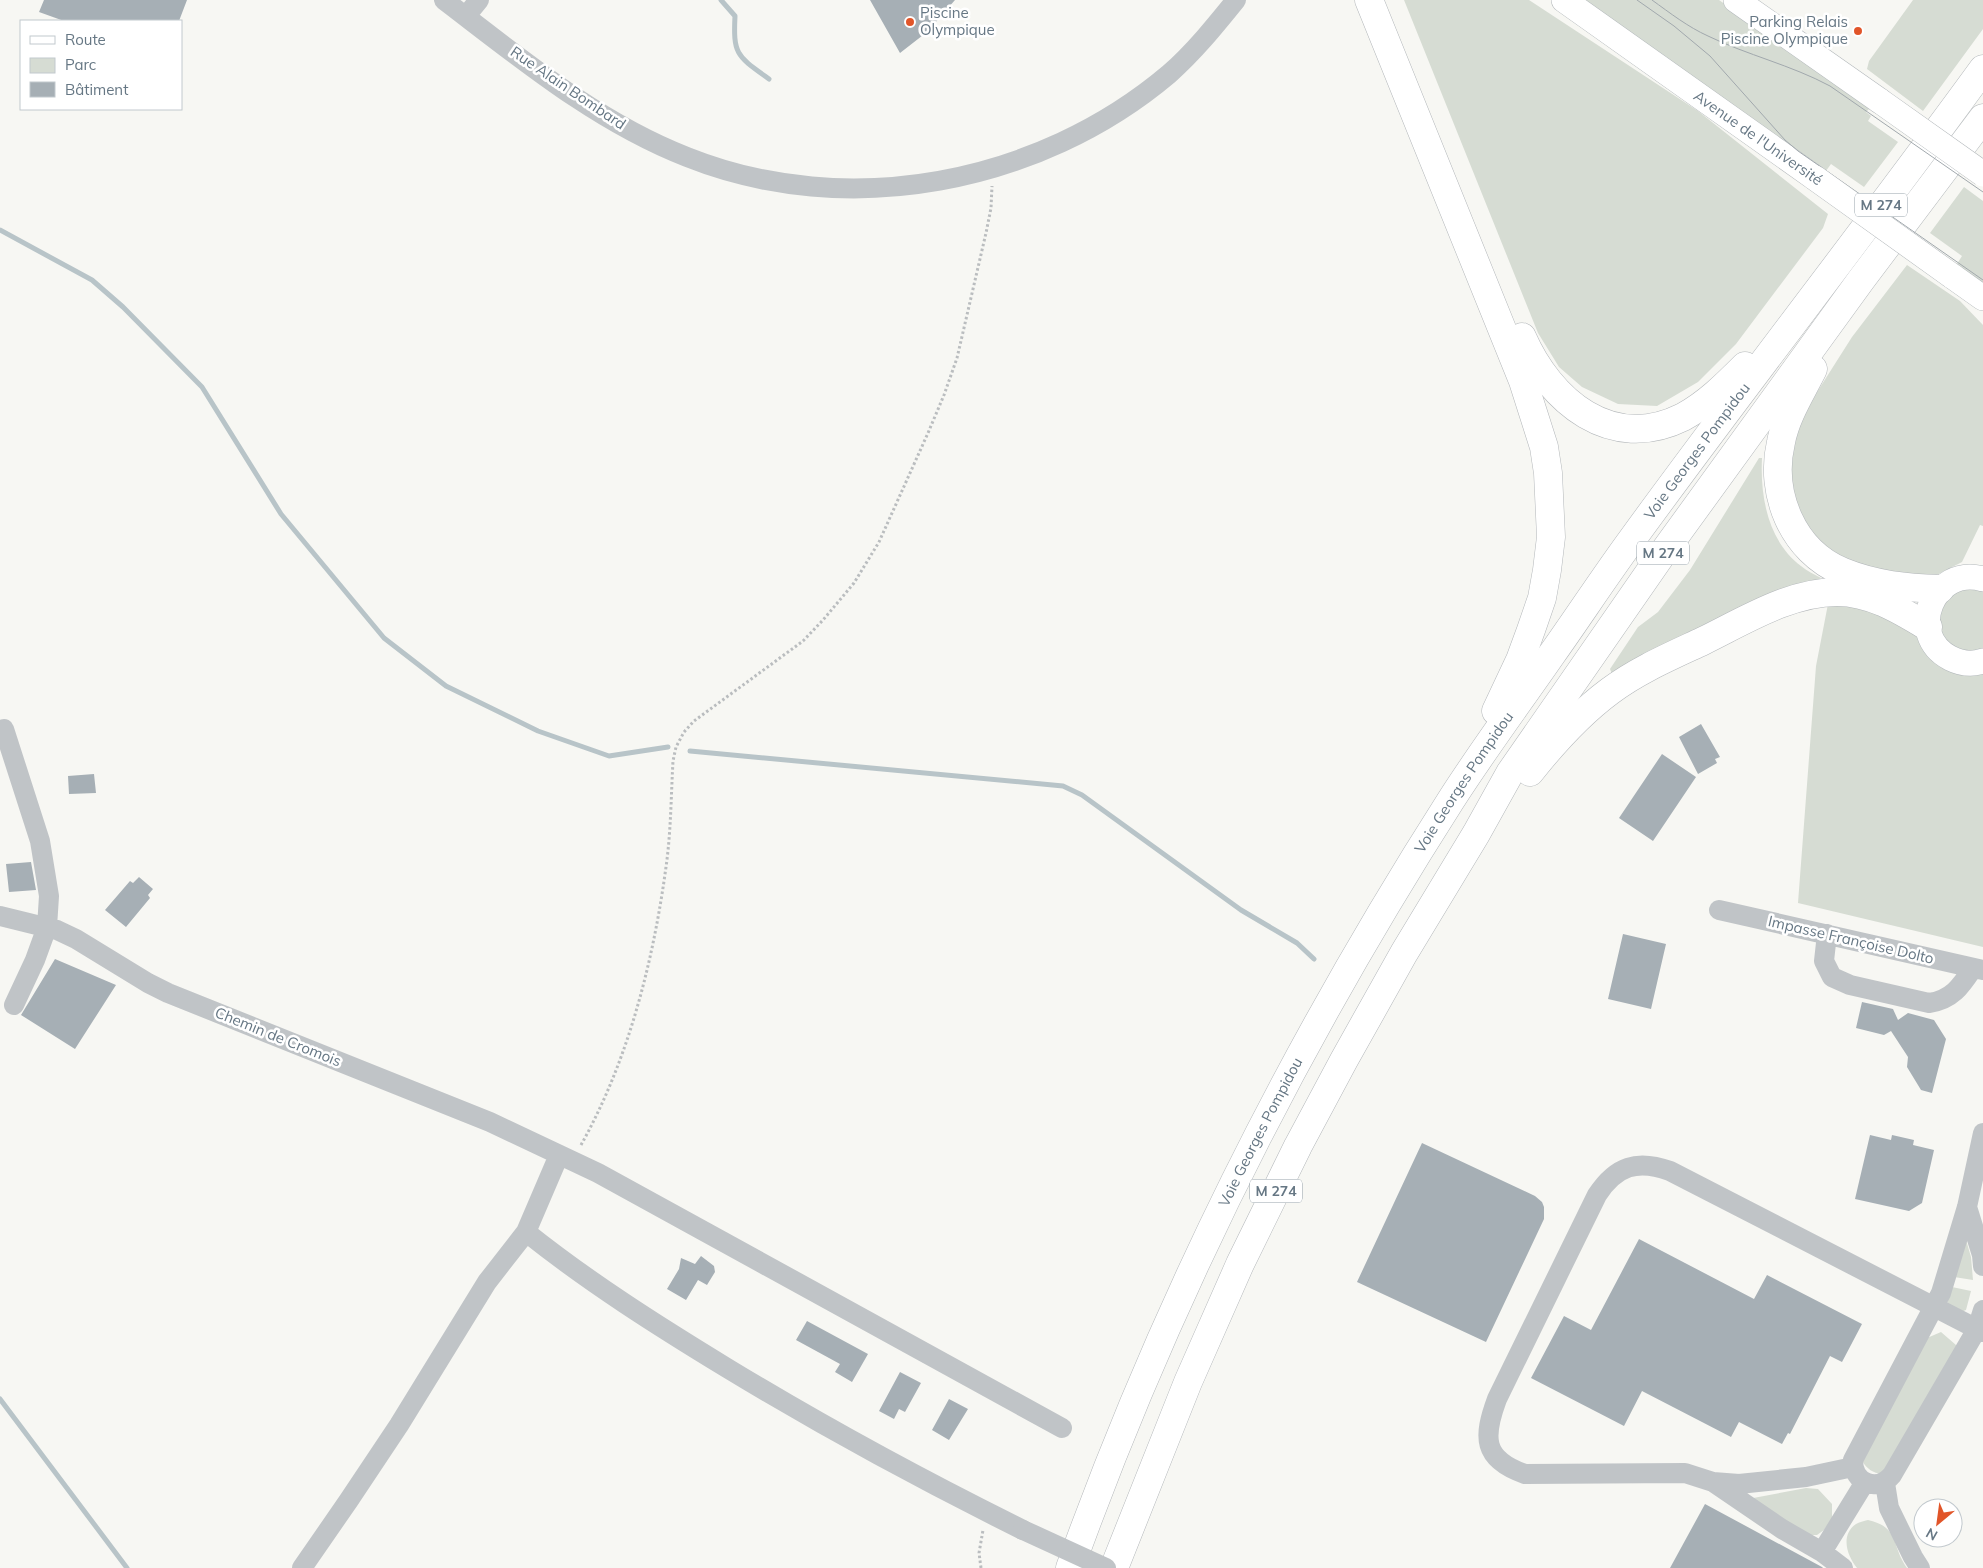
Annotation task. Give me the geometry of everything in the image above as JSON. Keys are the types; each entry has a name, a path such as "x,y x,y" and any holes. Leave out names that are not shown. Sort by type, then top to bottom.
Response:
{"highway":[{"path":"1369,0 1522,381 1538,425 1548,473 1551,536 1542,598 1520,660 1454,795"},
{"path":"1384,0 1532,360 1555,391 1578,411 1607,424 1637,428 1669,423 1710,399 1800,313"},
{"name":"Voie Georges Pompidou","path":"1070,1568 1085,1525 1150,1365 1202,1248 1264,1122 1313,1030 1378,916 1454,795 1631,541 1983,69"},
{"name":"Voie Georges Pompidou","path":"1114,1568 1188,1382 1244,1256 1344,1060 1404,953 1476,834 1510,773 1660,557 1861,280 1983,118"},
{"path":"1861,280 1788,418 1781,441 1777,475 1783,508 1790,522 1814,554 1842,571 1901,587 1940,589"},
{"path":"1476,834 1519,787 1548,750 1578,718 1610,691 1642,670 1746,620 1791,600 1836,592 1852,593 1886,604 1928,627"}],"main road":[{"name":"Avenue de l'Université","path":"1564,0 1982,297"},
{"path":"1736,0 1983,174"},
{"path":"1983,579 1963,577 1951,581 1940,589 1929,607 1928,627 1931,638 1937,648 1946,656 1956,661 1968,663 1983,661"}],"street":[{"name":"Rue Alain Bombard","path":"444,0 579,99 645,139 688,158 725,170 778,182 856,188 925,184 990,170 1042,152 1091,128 1126,107 1171,72 1192,52 1236,0"},
{"path":"466,16 479,0"},
{"path":"4,729 40,841 49,896 47,927 35,960 14,1005"},
{"name":"Impasse Françoise Dolto","path":"1719,910 1978,969"},
{"name":"Chemin de Cromois","path":"0,916 47,927 76,939 168,993 490,1122 598,1173 1062,1428"},
{"path":"1828,934 1824,961 1827,970 1832,977 1850,985 1930,1003 1938,1002 1953,994 1978,969"},
{"path":"1822,1552 1859,1475 1853,1460 1935,1306 1947,1279 1967,1207 1983,1133"},
{"path":"302,1568 350,1500 399,1425 487,1282 526,1232 546,1184 566,1158"},
{"path":"1980,1331 1935,1306 1670,1171 1658,1166 1633,1165 1612,1176 1597,1195 1497,1399 1489,1422 1487,1435 1491,1449 1500,1462 1525,1474 1685,1473 1713,1482 1739,1484 1806,1477 1859,1475 1875,1485 1885,1483 1892,1475 1980,1331 1983,1310"},
{"path":"1967,1207 1982,1255 1983,1266"},
{"path":"526,1232 559,1258 618,1299 700,1352 866,1449 1023,1530 1106,1568"},
{"path":"1713,1482 1782,1529 1822,1552 1843,1568"},
{"path":"1885,1483 1889,1508 1920,1568"}],"path":[{"path":"566,1158 589,1130 617,1066 641,991 655,929 666,866 673,761 676,747 684,732 701,714 802,641 823,620 854,583 879,542 928,434 957,358 991,208 990,170"},
{"path":"981,1568 979,1553 987,1512"}],"green space":[{"path":"1404,0 1529,0 1698,111 1828,214 1823,228 1736,344 1698,382 1657,406 1618,404 1582,387 1559,367 1538,333"},
{"path":"1574,0 1719,0 1871,107 1866,112 1871,116 1868,121 1898,142 1864,187 1831,164 1823,175"},
{"path":"1913,0 1983,0 1983,29 1923,111 1867,69 1869,61"},
{"path":"1964,187 1983,201 1983,287 1955,267 1962,256 1930,233"},
{"path":"1907,265 1960,301 1983,325 1983,526 1980,525 1962,562 1925,581 1871,573 1835,554 1805,527 1788,488 1794,432 1852,337"},
{"path":"1759,458 1762,458 1765,503 1774,531 1790,556 1803,568 1821,578 1612,674 1610,669 1638,627 1658,612 1690,570"},
{"path":"1983,589 1983,648 1977,651 1960,650 1940,637 1937,606 1951,590"},
{"path":"1828,604 1881,612 1983,672 1983,947 1798,903 1816,666"},
{"path":"1966,1240 1971,1257 1973,1280 1954,1277"},
{"path":"1952,1287 1971,1291 1966,1310 1961,1312 1947,1304"},
{"path":"1941,1332 1956,1345 1956,1354 1882,1474 1873,1472 1862,1461 1927,1338"},
{"path":"1806,1488 1818,1489 1832,1504 1832,1519 1824,1530 1817,1535 1804,1535 1748,1499"},
{"path":"1868,1520 1878,1523 1890,1532 1907,1568 1857,1568 1848,1552 1848,1534 1856,1524"}],"building":[{"path":"44,0 187,0 179,20 61,20 39,12"},
{"name":"Piscine Olympique","path":"870,0 955,0 927,32 900,53"},
{"path":"1701,724 1720,757 1715,759 1717,763 1698,774 1679,737"},
{"path":"1662,754 1696,777 1653,841 1619,818"},
{"path":"94,774 96,793 69,794 68,776"},
{"path":"31,862 36,890 9,892 6,864"},
{"path":"139,877 153,889 148,895 150,898 126,927 105,910 130,881 133,883"},
{"path":"1623,934 1666,944 1651,1009 1608,999"},
{"path":"55,959 116,985 75,1049 21,1015"},
{"path":"1862,1002 1893,1009 1898,1020 1908,1013 1934,1020 1946,1039 1932,1093 1921,1090 1907,1067 1908,1057 1891,1031 1884,1035 1856,1028"},
{"path":"1870,1135 1891,1140 1892,1135 1914,1140 1913,1145 1934,1150 1922,1203 1909,1211 1855,1199"},
{"path":"1422,1143 1535,1196 1542,1202 1544,1207 1544,1219 1486,1342 1357,1282"},
{"path":"1639,1239 1754,1299 1767,1275 1862,1324 1842,1362 1830,1356 1790,1434 1788,1433 1782,1444 1739,1422 1731,1437 1642,1391 1624,1426 1531,1378 1564,1316 1591,1330"},
{"path":"701,1256 714,1266 715,1272 707,1285 698,1280 686,1300 667,1289 679,1269 681,1258 695,1264"},
{"path":"807,1321 868,1354 852,1382 835,1372 840,1364 796,1340"},
{"path":"900,1372 921,1383 905,1412 899,1409 894,1419 879,1411"},
{"path":"949,1399 968,1409 949,1440 932,1430"},
{"path":"1705,1504 1822,1567 1823,1568 1670,1568"}],"waterway":[{"path":"721,0 735,16 735,39 739,54 769,79"},
{"path":"0,230 92,280 123,307 202,387 281,514 384,638 446,686 538,731 609,756 668,747"},
{"path":"690,751 1063,786 1082,795 1241,910 1297,943 1314,959"},
{"path":"0,1399 127,1568"}],"tram line":[{"path":"1637,0 1674,26 1710,56 1785,140 1798,151 1983,280"},
{"path":"1652,0 1686,24 1708,36 1800,72 1830,86 1983,192"}],"place":[{"name":"Piscine Olympique","path":"910,22"},
{"name":"Parking Relais Piscine Olympique","path":"1858,31"}]}
